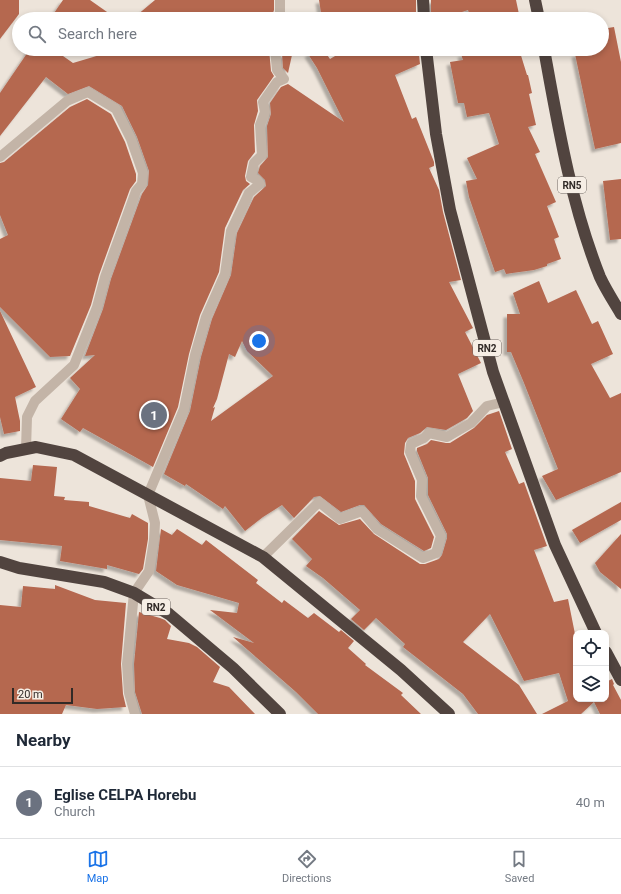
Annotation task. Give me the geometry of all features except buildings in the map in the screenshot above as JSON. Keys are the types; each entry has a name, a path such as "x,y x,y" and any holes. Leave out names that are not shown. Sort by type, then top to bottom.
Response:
{"highway":[{"path":"423,0 424,12"},
{"path":"536,0 538,12"},
{"name":"RN2","path":"427,56 436,134 450,210 493,372 555,545 595,630"},
{"name":"RN5","path":"545,56 560,137 577,209 601,278 621,314"},
{"path":"0,456 6,453 36,448 74,455 263,557 402,670 449,714"},
{"name":"RN2","path":"0,562 19,568 104,582 134,593 169,614 233,668 280,714"},
{"path":"609,658 621,680"}],"street":[{"path":"280,0 280,12"},
{"path":"135,714 129,693 127,664 134,593 149,571 154,540 155,523 148,495 184,409 195,355 206,317 225,274 231,231 249,193 260,184 257,180 251,177 254,162 262,155 260,125 265,112 263,102 277,82 284,79 277,70 276,56"},
{"path":"0,157 66,102 88,92 116,109 131,140 143,173 142,184 136,191 105,277 97,307 74,365 35,401 27,417 26,450"},
{"path":"263,557 319,502 340,519 362,511 377,529 423,558 436,553 441,536 421,496 422,480 410,452 411,444 424,438 429,433 446,437 471,423 487,406 504,402"}],"place":[{"name":"Eglise CELPA Horebu","path":"154,415"}]}
